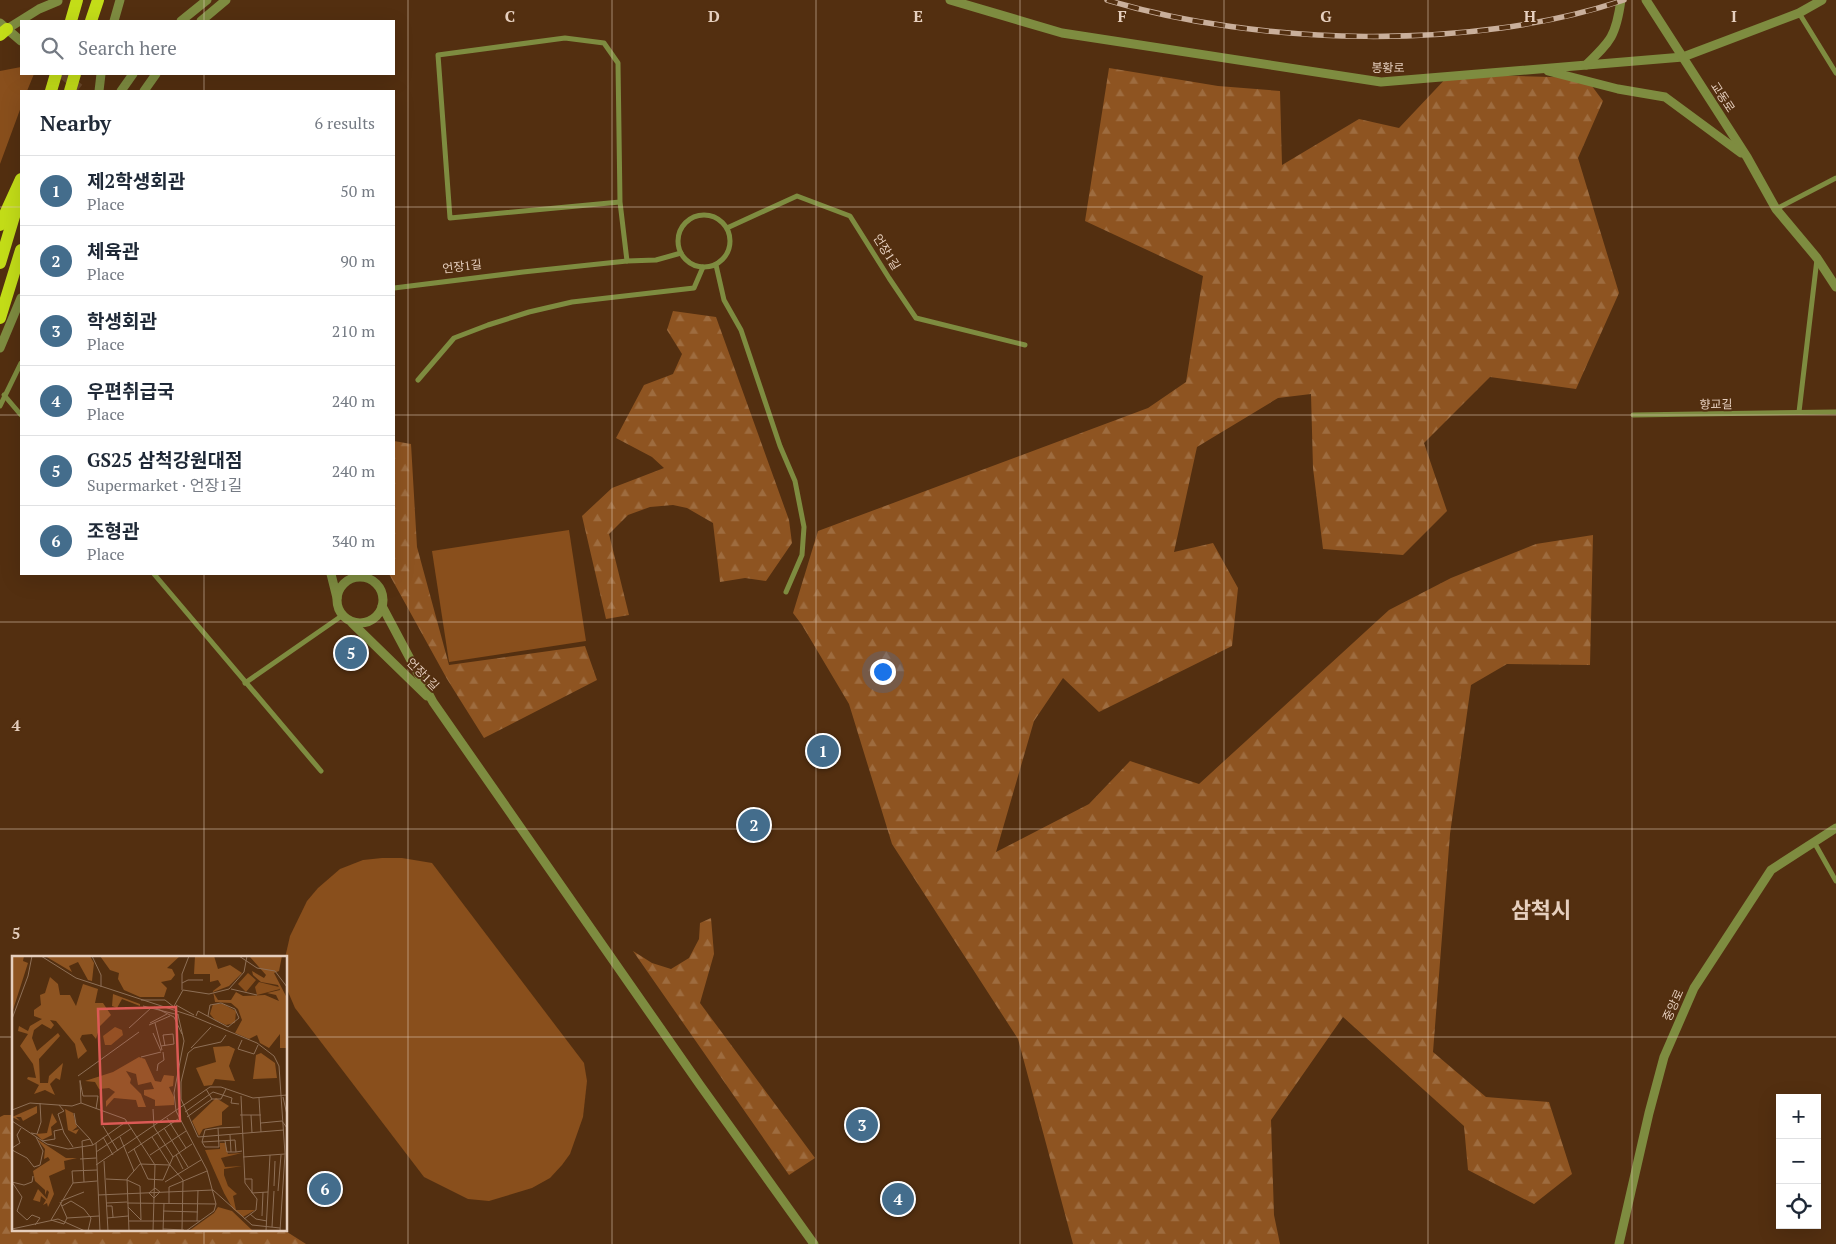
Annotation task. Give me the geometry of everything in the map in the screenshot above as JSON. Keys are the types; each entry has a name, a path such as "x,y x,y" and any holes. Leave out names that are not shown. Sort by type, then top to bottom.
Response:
{"main road":[{"path":"71,20 77,0"},
{"path":"91,20 98,0"},
{"path":"51,90 56,75"},
{"path":"70,90 75,75"},
{"path":"0,225 20,180"},
{"path":"0,263 20,196"},
{"path":"0,318 20,253"}],"street":[{"path":"115,19 120,0"},
{"path":"182,20 207,0"},
{"path":"202,20 226,0"},
{"name":"봉황로","path":"950,0 1062,33 1381,82 1682,57 1799,13 1822,0"},
{"path":"1586,65 1608,43 1618,23 1621,0"},
{"name":"교동로","path":"1646,0 1747,157 1776,209 1817,258 1836,287"},
{"path":"2,30 39,9 58,1"},
{"path":"1799,13 1836,74"},
{"path":"2,30 20,40"},
{"path":"620,202 450,218 438,54 566,38 604,43 618,63 620,202 627,261"},
{"path":"1541,69 1618,88 1665,97 1747,157"},
{"path":"99,90 100,75"},
{"path":"122,90 132,75"},
{"path":"145,90 155,75"},
{"path":"1776,209 1836,178"},
{"name":"언장1길","path":"727,228 797,196 850,216 888,278 916,318 1025,345"},
{"path":"712,215 718,218 727,228 731,239 730,246 725,257 716,264 703,267 692,264 681,253 678,239 679,233 682,226 692,217 712,215"},
{"name":"언장1길","path":"395,288 627,261 656,260 681,253"},
{"path":"1799,412 1817,258"},
{"path":"716,264 724,300 741,330 780,446 795,481 804,527 802,555 786,592"},
{"path":"418,380 454,338 529,312 572,302 694,288 703,267"},
{"path":"0,348 20,300"},
{"path":"0,406 20,365"},
{"path":"4,395 20,414"},
{"name":"향교길","path":"1633,416 1836,412"},
{"path":"155,575 321,771"},
{"path":"332,575 337,606 343,616 352,622 367,623 374,619 382,606 383,598 377,585 362,576 343,584 337,598"},
{"name":"언장1길","path":"382,606 433,702 700,1085 814,1244"},
{"path":"245,683 343,616"},
{"name":"언장1길","path":"352,622 433,702"},
{"name":"중앙로","path":"1619,1244 1664,1057 1694,988 1771,870 1836,828"},
{"path":"1813,842 1836,881"}],"shaded area":[{"path":"20,67 20,75 34,75 27,90 20,90 20,110 0,164 0,71"},
{"path":"569,530 586,641 449,662 432,551"},
{"path":"402,858 432,863 584,1063 587,1081 583,1117 570,1154 550,1178 532,1188 489,1201 468,1199 424,1177 295,1008 288,992 288,956 285,956 290,936 307,901 318,888 340,869 363,860"}],"green space":[{"path":"1109,68 1218,86 1280,91 1282,165 1359,119 1399,128 1450,74 1586,78 1603,101 1578,158 1619,293 1576,389 1490,377 1424,443 1447,511 1403,555 1323,549 1313,468 1311,394 1278,398 1197,447 1174,552 1213,543 1238,588 1232,646 1099,712 1063,678 1034,721 996,852 1089,804 1130,761 1199,784 1389,610 1451,578 1536,544 1593,535 1590,665 1507,664 1471,685 1450,834 1433,1052 1486,1097 1549,1102 1572,1174 1534,1204 1468,1170 1464,1126 1343,1017 1271,1120 1274,1215 1280,1244 1073,1244 1018,1039 892,844 849,704 793,613 818,531 1148,408 1186,382 1203,276 1085,221"},
{"path":"673,311 716,317 789,520 792,543 766,581 745,578 720,582 713,523 687,508 673,505 650,507 628,515 609,534 629,615 606,619 582,516 612,488 664,468 652,457 616,438 644,385 673,374 682,354 667,330"},
{"path":"395,441 411,444 417,547 449,665 585,646 597,680 484,738 447,679 390,575 395,575"},
{"path":"711,918 714,954 700,1003 815,1158 789,1175 633,951 652,963 671,969 689,958 699,939 700,923"},
{"path":"12,1115 12,1232 287,1232 306,1244 0,1244 0,1117"}],"tunnel":[{"path":"63,75 82,90"}],"railway":[{"path":"1107,0 1167,15 1231,27 1298,34 1366,36 1435,35 1501,28 1565,17 1624,0"}],"place":[{"name":"GS25 삼척강원대점","path":"351,653"},
{"name":"제2학생회관","path":"823,751"},
{"name":"체육관","path":"754,825"},
{"name":"학생회관","path":"862,1125"},
{"name":"조형관","path":"325,1189"},
{"name":"우편취급국","path":"898,1199"}],"district":[{"name":"삼척시","path":"1541,909"}]}
